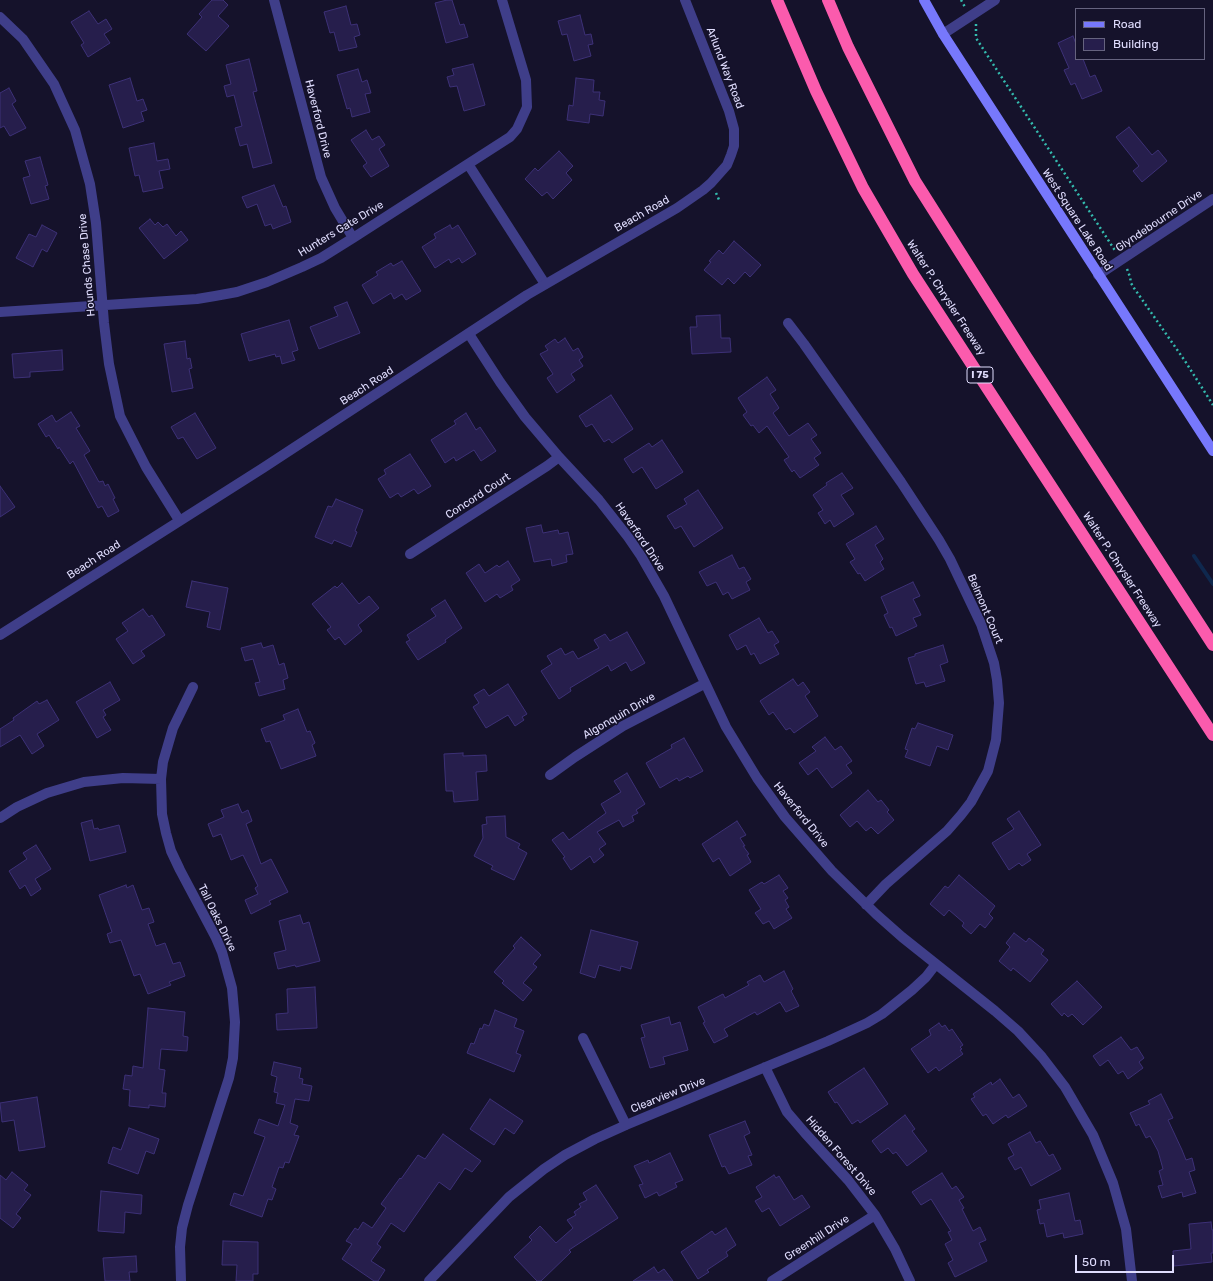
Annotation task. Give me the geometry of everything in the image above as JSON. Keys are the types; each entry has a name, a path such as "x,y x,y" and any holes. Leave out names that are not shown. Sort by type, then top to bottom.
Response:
{"highway":[{"name":"Walter P. Chrysler Freeway","path":"776,0 816,91 863,188 914,274 1213,735"},
{"path":"828,0 848,47 916,181 1025,355 1213,645"}],"main road":[{"name":"West Square Lake Road","path":"924,0 943,34 1213,451"}],"street":[{"name":"Haverford Drive","path":"274,0 321,177 335,208 352,238"},
{"name":"Hunters Gate Drive","path":"0,312 197,299 237,292 267,282 321,258 510,137 517,128 527,107 526,80 502,0"},
{"name":"Arlund Way Road","path":"685,0 729,111 734,129 734,146"},
{"path":"943,34 994,0"},
{"name":"Hounds Chase Drive","path":"0,17 23,39 54,84 75,130 90,184 96,223 109,364 120,416 146,467 179,520"},
{"name":"Beach Road","path":"0,635 269,464 545,284 677,208 703,190 720,174 727,165 734,146"},
{"path":"468,164 545,284"},
{"name":"Glyndebourne Drive","path":"1098,275 1213,199"},
{"name":"Belmont Court","path":"788,323 909,492 939,540 950,559 981,624 998,680 999,703 996,740 988,771 971,802 947,831 886,884 866,905"},
{"name":"Haverford Drive","path":"469,334 512,401 533,428 599,500 628,536 664,596 704,684 726,728 757,778 773,800 832,871 866,905 902,937 1018,1031 1042,1057 1065,1087 1093,1135 1113,1183 1126,1229 1132,1281"},
{"name":"Concord Court","path":"410,554 559,458"},
{"name":"Algonquin Drive","path":"550,775 623,726 704,684"},
{"name":"Tall Oaks Drive","path":"181,1281 180,1247 182,1228 229,1078 234,1052 235,1022 232,988 222,952 180,870 167,839 162,814 161,779 163,762 173,728 193,687"},
{"path":"0,818 29,801 47,793 70,786 104,779 161,779"},
{"name":"Clearview Drive","path":"429,1281 497,1209 524,1184 565,1155 626,1125 852,1030 877,1017 912,990 926,977 936,964"},
{"path":"583,1038 626,1125"},
{"name":"Hidden Forest Drive","path":"765,1067 787,1112 848,1180 875,1215 895,1249 910,1281"},
{"name":"Greenhill Drive","path":"772,1281 875,1215"}],"path":[{"path":"962,0 966,9"},
{"path":"974,22 977,26 976,38 1117,254"},
{"path":"1125,266 1129,272 1131,283 1134,288 1185,361 1213,405"}],"building":[{"path":"212,0 223,0 228,5 218,16 229,26 206,51 187,34 202,17 199,14"},
{"path":"452,0 460,25 464,24 468,37 446,43 435,3"},
{"path":"346,6 351,25 357,24 360,35 354,37 357,47 339,51 334,32 330,33 324,12"},
{"path":"89,11 98,24 106,19 112,29 104,34 110,43 88,57 81,45 84,43 71,22"},
{"path":"580,15 585,35 591,34 593,44 588,45 591,56 574,61 567,34 562,35 558,21"},
{"path":"1073,36 1075,41 1075,60 1083,60 1090,77 1095,75 1102,91 1082,99 1075,83 1071,85 1064,70 1069,68 1058,43"},
{"path":"249,59 257,91 253,92 272,163 253,168 247,144 240,146 235,128 242,126 234,95 227,97 224,86 231,84 226,65"},
{"path":"473,64 485,105 464,111 457,86 450,87 447,77 454,75 452,69"},
{"path":"358,69 362,82 367,80 371,93 365,94 370,112 352,117 350,108 347,109 337,75"},
{"path":"130,78 137,101 143,99 147,110 141,112 144,121 123,128 109,85"},
{"path":"576,78 594,80 593,92 600,92 599,100 605,101 603,116 590,114 589,123 567,120 569,105 573,106"},
{"path":"9,88 16,101 12,104 26,128 10,136 4,126 0,128 0,93"},
{"path":"1129,127 1152,155 1158,150 1167,161 1142,182 1133,171 1139,166 1116,137"},
{"path":"366,130 372,140 379,136 385,145 379,149 389,166 371,177 363,166 367,163 351,140"},
{"path":"154,143 157,161 168,159 170,169 159,171 163,188 143,192 139,175 135,176 129,148"},
{"path":"559,151 573,166 566,173 572,180 553,199 547,192 542,196 525,179 535,168 538,171"},
{"path":"40,157 48,185 45,186 49,199 31,204 23,178 30,176 25,161"},
{"path":"274,185 283,207 286,206 291,222 273,229 271,224 265,226 257,204 247,208 242,197"},
{"path":"150,219 155,225 158,222 163,227 167,224 176,236 181,231 188,240 164,259 139,228"},
{"path":"42,225 57,233 47,252 42,249 33,267 16,258 29,234 36,237"},
{"path":"450,225 452,229 458,225 476,254 462,263 459,258 451,263 449,259 435,268 422,247 436,238 434,234"},
{"path":"734,241 761,265 750,277 745,272 734,284 728,278 722,285 704,270 711,262 709,261 719,250 723,254"},
{"path":"402,261 421,291 406,300 402,294 394,299 391,293 373,304 362,285 378,275 376,272 391,263 393,266"},
{"path":"347,302 360,333 319,349 310,327 338,316 334,307"},
{"path":"720,315 721,338 730,338 731,352 692,354 690,327 697,327 696,316"},
{"path":"289,320 298,350 292,352 295,360 282,364 280,356 276,357 275,354 249,361 241,334"},
{"path":"565,338 573,351 578,348 583,357 579,360 583,366 571,374 575,380 557,393 547,378 553,374 540,354 548,350 545,346 555,339 558,343"},
{"path":"185,341 187,359 190,358 192,368 189,369 193,388 172,392 164,344"},
{"path":"62,350 63,370 30,372 30,377 14,378 12,354"},
{"path":"767,377 776,390 770,394 779,408 773,413 789,436 808,423 817,435 811,439 821,453 814,458 819,465 800,478 794,470 792,472 784,460 789,457 767,426 759,433 753,425 751,426 743,415 747,412 738,398"},
{"path":"611,395 633,429 612,443 609,439 604,442 592,424 586,427 579,416"},
{"path":"71,412 80,426 76,428 90,451 84,455 99,482 103,481 105,486 108,484 115,498 113,499 119,511 108,517 102,506 98,508 73,461 70,464 59,447 58,449 49,435 46,437 38,424 52,415 56,422"},
{"path":"195,413 216,448 197,459 183,437 178,439 171,427"},
{"path":"466,413 476,430 480,427 496,451 481,461 474,450 456,461 454,457 445,463 431,440 456,424 454,421"},
{"path":"662,440 683,472 656,489 642,467 633,473 624,459 649,443 652,447"},
{"path":"410,454 431,486 418,494 414,489 401,497 398,493 390,498 378,479 386,474 384,470"},
{"path":"842,473 853,488 841,495 854,514 834,527 830,520 825,524 818,513 823,510 813,495 827,485 826,483"},
{"path":"0,486 15,507 0,517"},
{"path":"698,490 723,528 694,547 681,526 675,529 667,516 687,504 684,499"},
{"path":"336,499 363,510 351,547 334,540 332,544 315,537 328,506 332,507"},
{"path":"541,525 543,533 558,530 559,534 568,532 573,554 566,555 567,562 552,566 551,559 534,562 526,528"},
{"path":"876,526 884,539 875,545 883,559 880,562 884,569 865,581 850,562 855,559 846,544"},
{"path":"732,555 739,569 744,567 751,579 746,582 750,590 732,599 728,592 723,595 716,582 707,586 699,572"},
{"path":"508,561 520,580 511,586 513,590 500,598 497,594 485,602 466,573 479,564 485,573 497,565 499,567"},
{"path":"192,581 228,588 220,630 207,627 210,612 186,607"},
{"path":"913,582 920,596 913,599 921,615 913,618 917,626 896,636 892,627 890,628 884,615 888,613 881,597"},
{"path":"342,583 359,604 369,596 379,608 358,625 362,631 345,645 339,637 335,640 327,630 331,627 312,604 335,586 337,588"},
{"path":"445,600 462,628 445,640 446,642 418,660 406,642 410,640 407,635 436,616 431,609"},
{"path":"143,609 149,617 152,615 165,635 141,651 145,656 133,664 116,639 128,631 122,623"},
{"path":"759,618 768,633 772,631 779,642 774,645 779,654 760,664 754,653 751,655 746,645 737,650 729,635"},
{"path":"627,632 645,663 631,671 626,662 611,671 608,665 570,688 571,691 559,699 541,671 552,664 547,656 561,648 565,655 573,651 578,659 599,648 594,640 605,634 610,641"},
{"path":"261,643 263,648 273,645 279,665 284,663 288,678 283,680 285,689 259,696 255,683 260,682 253,659 245,661 241,648"},
{"path":"943,645 948,662 940,665 945,681 926,687 924,682 916,684 908,658 915,656 915,654"},
{"path":"793,679 798,686 803,682 810,692 805,696 818,716 794,733 790,728 786,730 773,712 769,715 760,701"},
{"path":"110,682 120,700 103,710 106,715 103,717 111,730 97,738 76,702"},
{"path":"508,684 527,714 522,717 524,720 515,726 508,715 486,728 473,707 479,703 474,695 484,689 489,696"},
{"path":"47,700 59,720 37,734 44,746 32,754 20,735 0,747 0,729 14,720 13,718 37,701 39,704"},
{"path":"298,709 307,732 310,731 315,743 312,745 316,756 281,769 270,741 266,742 261,729 285,720 283,715"},
{"path":"918,723 953,735 948,750 937,746 930,766 905,757 908,750 905,749 912,728 915,729"},
{"path":"825,737 835,750 841,746 852,761 846,765 852,773 832,788 817,768 808,775 799,763 816,751 812,747"},
{"path":"684,738 703,771 690,778 688,776 679,781 677,778 660,788 646,763 672,748 671,745"},
{"path":"463,753 463,756 486,755 487,771 476,772 478,800 454,802 453,791 446,791 444,754"},
{"path":"627,773 645,804 636,810 638,813 632,816 634,821 623,827 619,820 597,832 606,844 599,849 604,855 594,863 590,856 571,870 563,858 565,857 552,840 563,832 569,840 606,813 601,804 621,792 614,781"},
{"path":"868,790 878,802 881,800 889,810 887,812 894,820 878,834 871,827 866,831 857,821 850,827 840,815"},
{"path":"238,804 242,813 248,810 252,821 246,824 261,864 271,859 288,892 269,901 271,904 251,914 245,900 258,894 255,888 258,886 243,855 231,860 221,834 213,837 208,824 224,817 221,810"},
{"path":"1019,811 1041,845 1027,854 1031,860 1022,866 1019,863 1009,870 992,843 1014,829 1007,819"},
{"path":"505,816 506,837 520,844 518,848 527,853 514,880 491,869 493,866 474,856 483,838 482,825 487,824 486,817"},
{"path":"92,820 94,829 98,828 99,830 119,825 126,852 90,861 81,823"},
{"path":"737,821 746,835 740,838 745,846 743,846 749,854 747,855 751,862 730,876 719,858 713,862 702,844"},
{"path":"36,845 51,869 35,879 41,889 31,896 25,885 20,889 9,871 27,859 23,853"},
{"path":"779,875 788,888 783,891 788,898 785,900 789,907 786,909 792,918 774,929 769,921 763,924 755,913 761,909 749,890 762,882 764,884"},
{"path":"959,875 995,906 989,914 993,918 985,928 980,924 971,934 962,926 964,923 949,910 944,916 930,904 945,886 948,888"},
{"path":"126,885 127,888 133,885 142,910 149,908 154,922 148,924 156,946 165,943 173,964 180,962 185,976 169,982 171,985 148,994 140,974 134,976 121,940 110,943 107,934 112,932 99,895"},
{"path":"300,915 303,924 309,922 320,961 296,967 295,965 278,969 274,953 286,950 279,921"},
{"path":"591,930 638,942 631,969 621,966 620,971 599,965 595,978 580,973"},
{"path":"1014,933 1026,942 1029,938 1044,950 1041,954 1048,960 1030,982 1013,968 1011,971 999,961 1010,947 1006,943"},
{"path":"521,937 541,955 533,964 537,967 523,983 532,990 523,1001 502,983 504,981 494,972 515,948 513,946"},
{"path":"784,971 793,989 791,991 799,1006 786,1012 780,1002 757,1015 755,1012 724,1029 728,1036 714,1043 703,1023 705,1022 698,1007 723,994 725,998 749,985 747,982 760,975 764,982"},
{"path":"1077,981 1102,1007 1083,1025 1072,1014 1068,1017 1064,1013 1062,1016 1051,1004"},
{"path":"315,987 317,1028 277,1030 276,1014 288,1013 287,989"},
{"path":"148,1008 185,1012 183,1036 188,1037 187,1051 161,1049 159,1069 165,1070 162,1093 166,1093 165,1107 149,1105 149,1108 129,1106 130,1090 123,1089 125,1075 132,1076 133,1066 143,1068"},
{"path":"495,1010 517,1019 514,1027 524,1031 516,1053 521,1055 514,1072 467,1053 471,1043 474,1044 480,1028 482,1029 484,1024 489,1026"},
{"path":"669,1017 671,1025 680,1022 688,1050 663,1057 665,1064 650,1068 641,1038 645,1037 641,1025"},
{"path":"939,1023 942,1027 945,1025 949,1031 952,1029 963,1045 960,1047 962,1049 960,1050 963,1054 939,1071 936,1067 928,1073 911,1049 931,1035 929,1030"},
{"path":"1121,1037 1131,1050 1137,1047 1144,1058 1139,1062 1143,1068 1128,1079 1123,1071 1118,1074 1108,1060 1100,1066 1093,1056"},
{"path":"274,1062 301,1068 299,1078 303,1079 302,1084 312,1086 309,1101 295,1099 290,1123 298,1126 294,1135 299,1136 289,1163 285,1162 283,1168 279,1167 272,1187 276,1189 272,1200 268,1199 262,1217 230,1205 234,1193 243,1196 265,1137 254,1133 259,1119 278,1126 285,1105 276,1103 278,1093 274,1092 277,1077 271,1075"},
{"path":"864,1068 888,1104 860,1123 858,1120 852,1124 828,1092"},
{"path":"1000,1079 1013,1098 1019,1094 1027,1106 1008,1118 1006,1115 993,1124 986,1114 983,1116 971,1099 975,1097 973,1094 991,1082 992,1085"},
{"path":"1161,1094 1173,1118 1168,1120 1186,1160 1192,1158 1195,1170 1189,1172 1196,1193 1183,1197 1182,1192 1162,1198 1158,1186 1163,1185 1159,1171 1163,1169 1158,1151 1150,1136 1146,1138 1139,1124 1136,1126 1130,1113 1150,1104 1148,1101"},
{"path":"37,1097 45,1147 19,1151 14,1120 2,1122 0,1103"},
{"path":"490,1099 523,1121 514,1134 505,1128 494,1145 470,1129"},
{"path":"905,1115 915,1129 912,1131 927,1151 907,1166 896,1152 893,1154 888,1148 881,1153 872,1141"},
{"path":"745,1121 750,1133 744,1136 752,1155 748,1156 752,1165 729,1174 725,1166 722,1167 709,1135"},
{"path":"129,1128 159,1139 154,1154 146,1151 138,1174 108,1163 113,1147 121,1150"},
{"path":"1030,1132 1036,1143 1040,1141 1049,1156 1053,1154 1061,1169 1031,1186 1021,1167 1015,1170 1008,1158 1014,1155 1008,1144"},
{"path":"443,1134 481,1161 472,1172 465,1168 450,1190 439,1182 404,1232 391,1223 377,1244 381,1247 371,1261 385,1270 378,1281 374,1281 342,1259 352,1244 346,1241 355,1228 358,1230 363,1222 372,1228 386,1208 381,1204 400,1178 401,1179 418,1155 425,1159"},
{"path":"670,1153 683,1180 675,1183 677,1187 659,1196 657,1192 645,1198 639,1185 643,1184 634,1166 648,1160 649,1163"},
{"path":"12,1172 28,1185 24,1190 31,1195 16,1214 21,1218 13,1228 0,1218 0,1175 6,1180"},
{"path":"942,1173 952,1189 956,1186 964,1197 959,1200 964,1208 962,1209 973,1231 980,1227 986,1240 979,1243 987,1261 955,1277 948,1263 953,1260 945,1244 952,1240 948,1232 951,1231 931,1199 921,1205 912,1192"},
{"path":"774,1175 776,1178 779,1176 794,1200 802,1195 810,1207 780,1226 769,1208 762,1212 755,1201 762,1197 756,1187"},
{"path":"596,1185 618,1218 569,1250 571,1252 541,1281 537,1281 514,1257 532,1240 529,1237 540,1226 556,1243 573,1228 567,1220 576,1215 574,1212 581,1207 579,1204 587,1200 583,1193"},
{"path":"101,1191 142,1195 141,1214 125,1212 124,1233 98,1231"},
{"path":"1069,1193 1075,1221 1080,1220 1083,1234 1064,1238 1063,1233 1047,1237 1044,1223 1040,1224 1037,1210 1041,1209 1039,1200"},
{"path":"1211,1222 1213,1230 1213,1253 1211,1253 1212,1262 1174,1266 1173,1251 1191,1249 1189,1224"},
{"path":"726,1228 736,1245 726,1252 728,1256 707,1270 709,1272 698,1279 681,1252 712,1231 715,1235"},
{"path":"223,1241 258,1242 258,1274 253,1274 253,1281 236,1281 237,1265 222,1265"},
{"path":"136,1256 137,1272 129,1272 130,1281 105,1281 103,1258"},
{"path":"654,1267 658,1273 664,1269 673,1281 633,1281"}],"waterway":[{"path":"1194,556 1213,584"}]}
